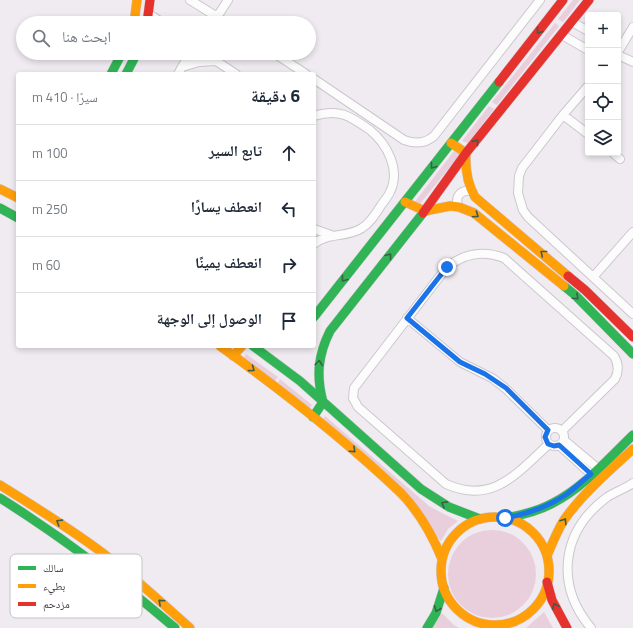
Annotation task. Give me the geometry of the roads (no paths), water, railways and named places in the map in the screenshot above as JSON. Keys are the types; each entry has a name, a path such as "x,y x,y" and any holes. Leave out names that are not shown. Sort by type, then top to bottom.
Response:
{"street":[{"path":"135,16 137,0"},
{"path":"148,16 150,0"},
{"path":"190,0 215,16"},
{"path":"218,16 228,0"},
{"path":"316,80 404,140 414,143 427,141 434,136 540,0"},
{"path":"316,314 564,0"},
{"path":"313,417 323,402 318,378 319,360 324,342 330,331 425,211 466,153 589,0"},
{"path":"572,22 585,29"},
{"path":"620,48 633,27"},
{"path":"562,35 585,48"},
{"path":"621,56 633,62"},
{"path":"112,72 118,60"},
{"path":"127,72 133,60"},
{"path":"180,71 186,60"},
{"path":"285,60 303,72"},
{"path":"180,71 199,62 217,61 233,72"},
{"path":"585,89 522,168 519,176 518,194 523,210 528,217 594,276 633,314"},
{"path":"316,116 334,113 346,115 354,119 378,136 388,151 393,167 393,180 390,192 370,221 363,228 354,233 334,236 316,243"},
{"path":"563,115 585,132"},
{"path":"451,143 466,153"},
{"path":"466,153 467,181 471,190 480,202 586,290 633,337"},
{"path":"616,156 620,159"},
{"path":"0,189 16,196"},
{"path":"459,207 457,201 459,195 464,191 471,190"},
{"path":"16,199 4,210 16,217"},
{"path":"405,202 425,211 441,207 459,207 474,213 543,268 580,300 633,354"},
{"path":"316,230 334,236"},
{"path":"594,276 633,232"},
{"path":"548,444 505,483 486,490 465,491 446,484 358,408 355,403 353,393 356,383 447,267 455,260 474,253 490,254 504,258 617,360 618,370 615,379 562,431"},
{"path":"407,318 456,359 488,376 506,388 548,430"},
{"path":"223,348 340,438 407,499 428,527 442,559"},
{"path":"234,356 240,348"},
{"path":"257,348 300,380 421,489 452,509 480,519"},
{"path":"548,430 555,428 562,431"},
{"path":"548,430 545,437 548,444 554,446 562,442 564,435 562,431"},
{"path":"505,518 523,525 538,538 546,556 549,569 547,582 540,600 526,614 514,621 500,624 477,622 460,612 448,597 444,588 441,569 442,559 445,550 455,534 466,525 480,519 492,517 505,518 522,515 548,505 568,494 633,435"},
{"path":"562,442 594,471 606,475"},
{"path":"546,556 554,538 575,505 633,450"},
{"path":"580,483 589,491"},
{"path":"591,628 583,619 577,608 569,583 568,557 571,544 576,532 595,508 607,498 633,483"},
{"path":"0,485 70,530 104,554"},
{"path":"0,498 85,554"},
{"path":"547,582 552,600 567,628"},
{"path":"142,585 190,628"},
{"path":"428,628 436,613 444,588"},
{"path":"142,599 175,628"},
{"path":"470,628 487,624"},
{"path":"500,624 512,628"}]}
